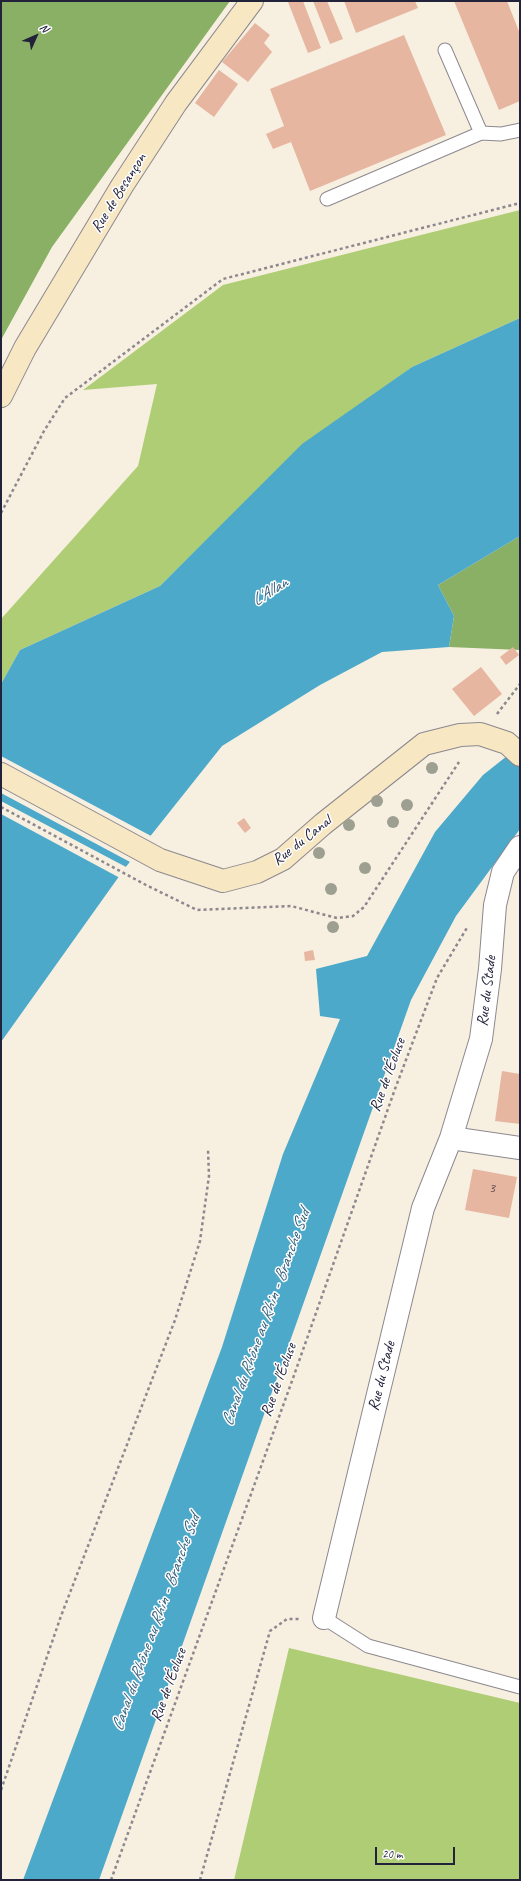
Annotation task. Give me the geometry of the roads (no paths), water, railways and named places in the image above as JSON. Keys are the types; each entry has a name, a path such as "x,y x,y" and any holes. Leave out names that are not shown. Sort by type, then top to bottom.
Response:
{"street":[{"name":"Rue de Besançon","path":"1,396 25,348 122,186 176,104 252,1"},
{"name":"Rue du Canal","path":"1,774 160,860 223,881 257,872 283,859 323,824 424,744 460,735 480,734 513,749"},
{"name":"Rue du Stade","path":"324,1618 423,1208 451,1138 481,1039 490,969 495,905 503,872 520,847"},
{"path":"451,1138 520,1148"}],"lane":[{"path":"445,50 481,133"},
{"path":"328,199 481,133 501,134 520,130"},
{"path":"324,1618 368,1646 520,1687"}],"water":[{"name":"L'Allan","path":"520,318 520,536 438,585 454,616 449,647 382,652 320,685 222,746 125,868 1,1042 1,684 20,650 160,586 302,444 412,367"},
{"name":"Canal du Rhône au Rhin - Branche Sud","path":"520,731 520,829 456,916 411,1000 99,1880 23,1880 222,1347 283,1154 340,1019 320,1016 316,969 367,956 435,832 483,775 507,756 518,741"}]}
